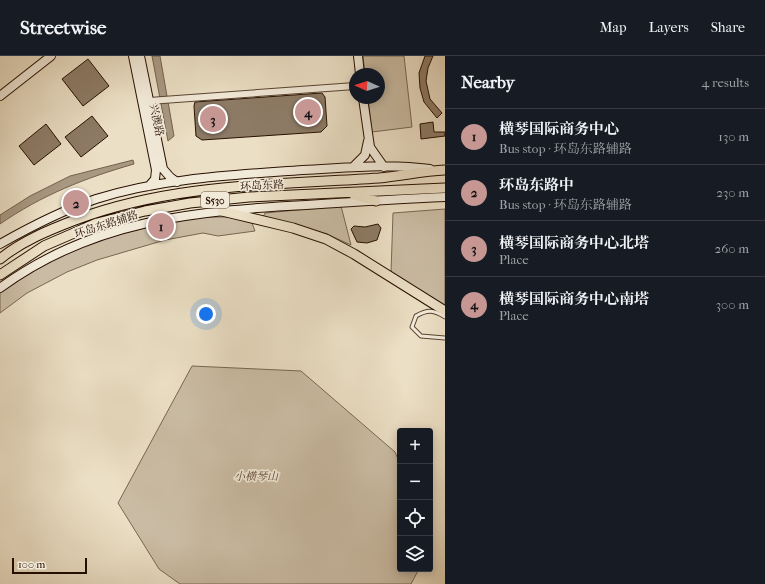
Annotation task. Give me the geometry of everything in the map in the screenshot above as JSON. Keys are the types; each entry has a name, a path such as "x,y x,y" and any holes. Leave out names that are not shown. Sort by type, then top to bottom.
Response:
{"main road":[{"path":"0,96 51,56"},
{"name":"兴澳路","path":"133,56 156,170 155,179 148,186"},
{"name":"兴澳路","path":"140,56 163,169 177,182"},
{"path":"358,56 359,68"},
{"path":"364,104 368,140 372,152 384,166"},
{"path":"353,167 365,155 368,140"},
{"path":"0,244 29,228 96,200 148,186 234,175 353,167 417,167 435,170"},
{"name":"环岛东路","path":"0,258 49,230 98,212 151,198 203,189 277,183 380,178 435,170 445,170"},
{"path":"410,190 445,182"},
{"name":"环岛东路","path":"0,275 44,246 96,223 145,210 190,203 242,198 445,188"},
{"path":"345,193 376,201"},
{"name":"环岛东路辅路","path":"0,288 21,272 56,253 110,232 165,218 222,211 445,197"},
{"path":"222,211 314,234 340,245 445,311"}],"street":[{"path":"149,101 349,86"}],"lane":[{"path":"445,318 435,311 428,310 416,316 412,327 421,336 445,338"}],"green space":[{"path":"363,56 404,56 412,127 372,132 369,104 385,104 385,68 364,68"},
{"path":"341,206 351,245 327,234 263,217 265,213"},
{"path":"445,209 445,306 391,273 393,213"},
{"path":"205,217 234,217 252,223 255,231 218,236 203,233 165,240 97,260 67,272 27,293 0,313 0,293 45,262 95,241 167,222"},
{"name":"小橫琴山","path":"192,366 301,371 395,452 397,457 397,572 417,572 411,584 180,584 159,569 118,503"}],"shaded area":[{"path":"152,56 160,56 174,136 168,141"},
{"path":"133,160 134,164 98,175 64,188 32,204 0,224 0,215 30,196 70,176"}],"building":[{"path":"425,56 433,56 428,68 426,81 430,99 442,113 437,118 424,102 420,88 419,73"},
{"path":"88,59 109,86 83,106 62,79"},
{"path":"322,93 325,97 327,126 321,132 202,140 196,136 195,102"},
{"path":"92,116 108,136 81,157 65,137"},
{"path":"433,122 434,132 445,132 445,136 421,139 420,124"},
{"path":"46,124 61,144 34,165 19,146"},
{"path":"378,224 381,228 377,240 367,243 357,242 351,229 354,226 365,227"}],"place":[{"name":"横琴国际商务中心南塔","path":"308,112"},
{"name":"横琴国际商务中心北塔","path":"213,119"},
{"name":"环岛东路中","path":"76,203"},
{"name":"横琴国际商务中心","path":"161,226"}]}
